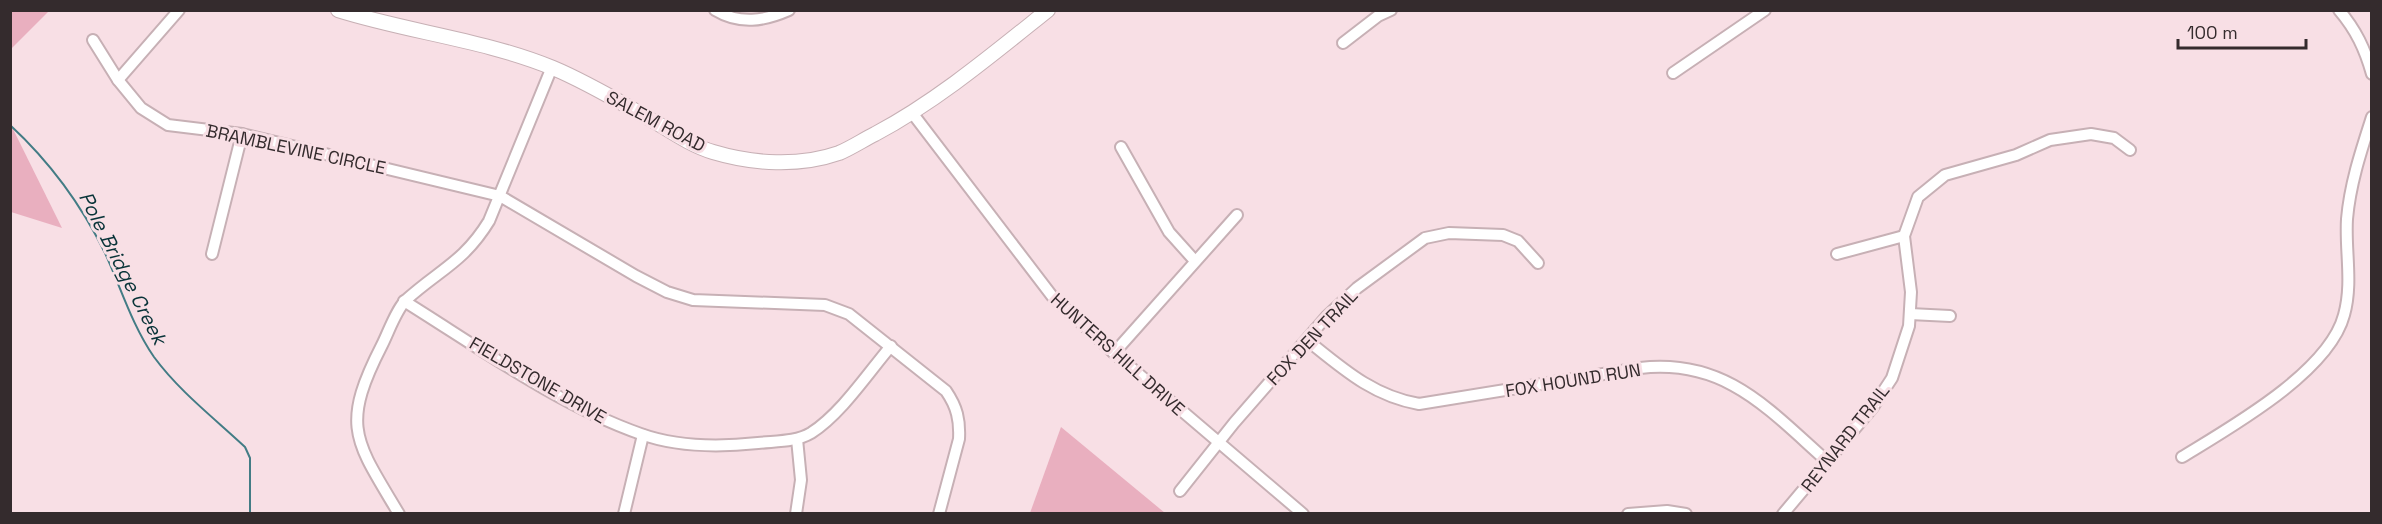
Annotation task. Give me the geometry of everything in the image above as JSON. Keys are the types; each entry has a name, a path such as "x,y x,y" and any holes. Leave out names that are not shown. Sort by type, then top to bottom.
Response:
{"street":[{"path":"118,80 178,10"},
{"name":"SALEM ROAD","path":"338,10 386,25 492,48 552,67 596,88 689,142 713,152 750,161 784,162 840,152 914,114 1040,13"},
{"path":"715,10 730,18 756,21 789,10"},
{"path":"1343,43 1378,16 1391,10"},
{"path":"1673,73 1765,10"},
{"path":"2339,10 2353,26 2364,48 2372,74"},
{"name":"BRAMBLEVINE CIRCLE","path":"93,40 118,80 141,108 168,124 242,134 500,196 667,292 693,300 726,303 825,304 849,314 946,391 958,414 959,439 939,513"},
{"path":"399,513 366,459 360,441 357,415 365,378 405,302 459,259 477,241 500,196 552,67"},
{"name":"HUNTERS HILL DRIVE","path":"914,114 1052,296 1114,353 1303,513"},
{"path":"2182,457 2221,434 2301,377 2328,346 2344,316 2349,263 2347,220 2352,180 2372,117"},
{"path":"212,254 242,134"},
{"name":"REYNARD TRAIL","path":"1784,513 1873,407 1892,378 1901,354 1910,314 1909,258 1904,236 1918,196 1945,175 2016,155 2050,140 2091,134 2114,138 2130,150"},
{"path":"1121,147 1169,232 1195,261"},
{"path":"1114,353 1237,215"},
{"name":"FOX DEN TRAIL","path":"1180,491 1218,442 1327,316 1357,288 1425,238 1449,233 1503,235 1518,242 1538,263"},
{"path":"1837,254 1904,236"},
{"name":"FIELDSTONE DRIVE","path":"405,302 590,413 643,435 689,443 738,445 797,439 811,433 835,412 891,346"},
{"path":"1910,314 1950,316"},
{"name":"FOX HOUND RUN","path":"1307,340 1365,386 1388,397 1419,404 1640,368 1666,366 1691,369 1716,376 1749,394 1828,462"},
{"path":"624,513 643,435"},
{"path":"796,513 801,480 797,439"},
{"path":"1628,513 1667,511 1686,513"}],"shaded area":[{"path":"10,11 49,11 11,49"},
{"path":"11,125 62,228 11,212"},
{"path":"1061,427 1165,513 1030,513"}],"waterway":[{"name":"Pole Bridge Creek","path":"10,125 64,184 86,218 105,253 139,332 154,357 186,393 245,447 250,458 250,514"}]}
